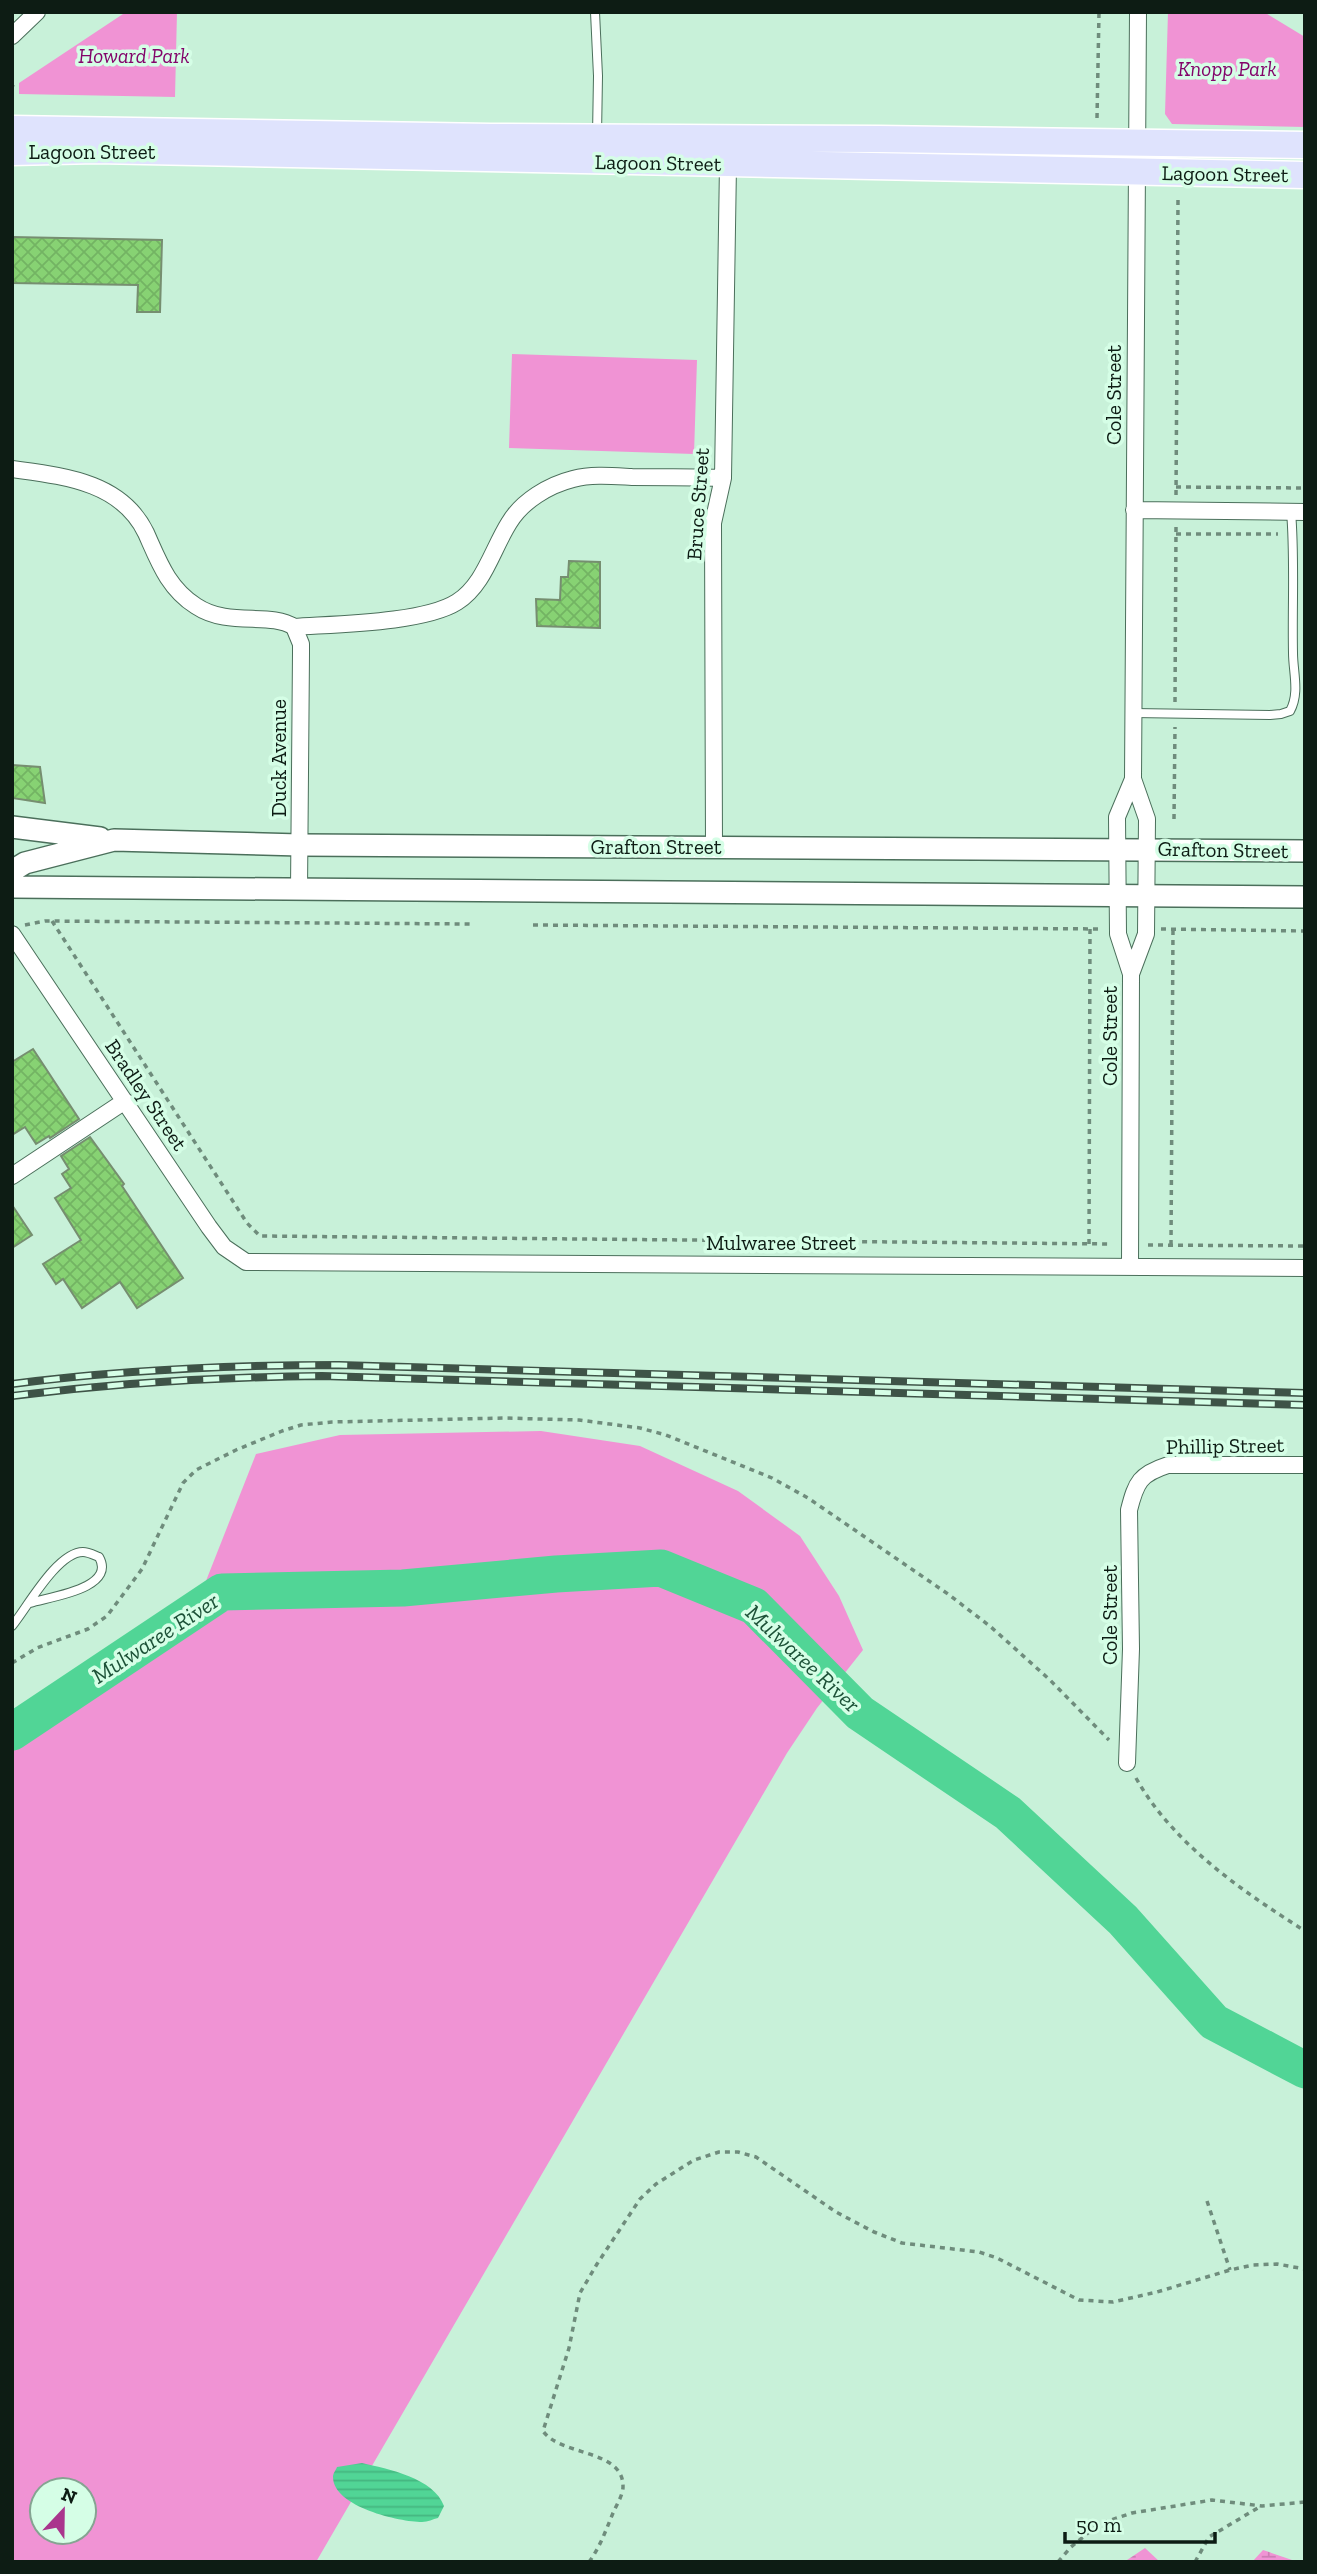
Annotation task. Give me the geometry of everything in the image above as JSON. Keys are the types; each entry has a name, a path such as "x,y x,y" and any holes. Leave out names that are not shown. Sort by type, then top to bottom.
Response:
{"main road":[{"name":"Lagoon Street","path":"12,129 1305,145"},
{"path":"879,139 953,153 1102,156 1118,160 1136,173"},
{"path":"1136,142 1149,151 1173,160 1305,162"},
{"name":"Lagoon Street","path":"12,152 96,150 1305,175"}],"street":[{"path":"12,36 37,12"},
{"name":"Cole Street","path":"1131,974 1146,929 1147,896 1147,818 1133,779 1138,12"},
{"name":"Bruce Street","path":"713,847 713,523 723,478 728,165"},
{"path":"12,469 88,483 120,501 144,530 173,587 199,608 232,619 279,621 294,628 433,614 455,604 471,592 482,576 513,516 531,499 575,478 723,478"},
{"path":"1134,510 1298,512"},
{"name":"Duck Avenue","path":"294,628 301,643 299,891"},
{"name":"Cole Street","path":"1129,1266 1131,974 1118,929 1117,817 1133,779"},
{"path":"12,827 114,840"},
{"name":"Grafton Street","path":"12,871 25,863 114,840 300,845 1305,851"},
{"path":"12,887 1305,897"},
{"name":"Bradley Street","path":"18,929 125,1101 224,1247 246,1262 257,1263"},
{"path":"12,1177 125,1101"},
{"name":"Mulwaree Street","path":"257,1263 1305,1268"},
{"name":"Phillip Street","path":"1148,1471 1168,1465 1190,1464 1305,1465"},
{"name":"Cole Street","path":"1127,1763 1131,1649 1129,1510 1135,1488 1148,1471"}],"lane":[{"path":"595,12 599,94 597,138"},
{"path":"1133,713 1287,713 1294,704 1300,677 1293,654 1293,534 1298,512"},
{"path":"12,1626 58,1566 73,1555 83,1552 99,1557 102,1563 101,1573 88,1587 30,1603"}],"path":[{"path":"1097,118 1099,12"},
{"path":"1176,487 1305,488"},
{"path":"1175,534 1293,534"},
{"path":"52,921 247,1223 260,1236 1305,1246"},
{"path":"18,929 52,921 471,924"},
{"path":"533,925 1118,929"},
{"path":"1089,1244 1090,929"},
{"path":"1146,929 1305,931"},
{"path":"1171,1245 1173,929"},
{"path":"12,1663 37,1648 100,1623 142,1569 187,1478 196,1470 236,1450 282,1431 301,1425 332,1422 504,1418 609,1423 666,1435 772,1478 844,1521 968,1609 1015,1648 1087,1716 1127,1763 1152,1805 1199,1853 1252,1896 1305,1931"},
{"path":"589,2562 597,2551 623,2488 619,2473 603,2459 549,2440 543,2431 569,2348 580,2293 640,2199 656,2184 694,2160 719,2152 738,2152 756,2157 836,2212 874,2232 902,2244 979,2252 997,2258 1079,2300 1112,2302 1157,2292 1230,2270 1277,2264 1305,2269"},
{"path":"1207,2201 1230,2270"},
{"path":"1058,2562 1071,2547 1099,2524 1132,2513 1212,2500 1262,2506 1305,2502"},
{"path":"1195,2562 1209,2537 1262,2506"}],"green space":[{"name":"Howard Park","path":"126,12 177,12 175,97 19,94 19,83"},
{"name":"Knopp Park","path":"1168,12 1264,12 1305,37 1305,127 1172,124 1165,114"},
{"path":"512,354 697,360 694,454 509,448"},
{"path":"541,1431 640,1446 738,1491 800,1536 839,1596 863,1650 817,1708 787,1753 316,2562 12,2562 12,1748 189,1624 256,1454 340,1435"},
{"path":"1145,2548 1160,2562 1124,2562"},
{"path":"1263,2550 1298,2562 1252,2562"}],"shaded area":[{"path":"362,2463 409,2476 431,2488 444,2506 438,2518 422,2522 384,2516 344,2497 336,2488 333,2477 337,2467"}],"building":[{"path":"12,237 162,240 160,312 137,312 138,285 12,283"},
{"path":"569,561 600,562 600,628 537,626 536,599 560,600 561,577 568,577"},
{"path":"12,765 40,767 45,803 12,798"},
{"path":"33,1049 79,1119 36,1144 25,1127 12,1135 12,1062"},
{"path":"90,1137 124,1184 122,1186 183,1278 137,1308 120,1282 82,1308 63,1279 56,1284 43,1264 81,1240 55,1198 71,1188 62,1174 69,1169 61,1156"},
{"path":"12,1205 32,1235 12,1248"}],"waterway":[{"name":"Mulwaree River","path":"12,1732 222,1592 403,1588 556,1574 661,1568 754,1606 860,1713 1008,1813 1123,1920 1214,2022 1305,2070"}],"railway":[{"path":"12,1384 176,1369 339,1365 1305,1393"},
{"path":"12,1396 167,1382 322,1376 1305,1405"}]}
